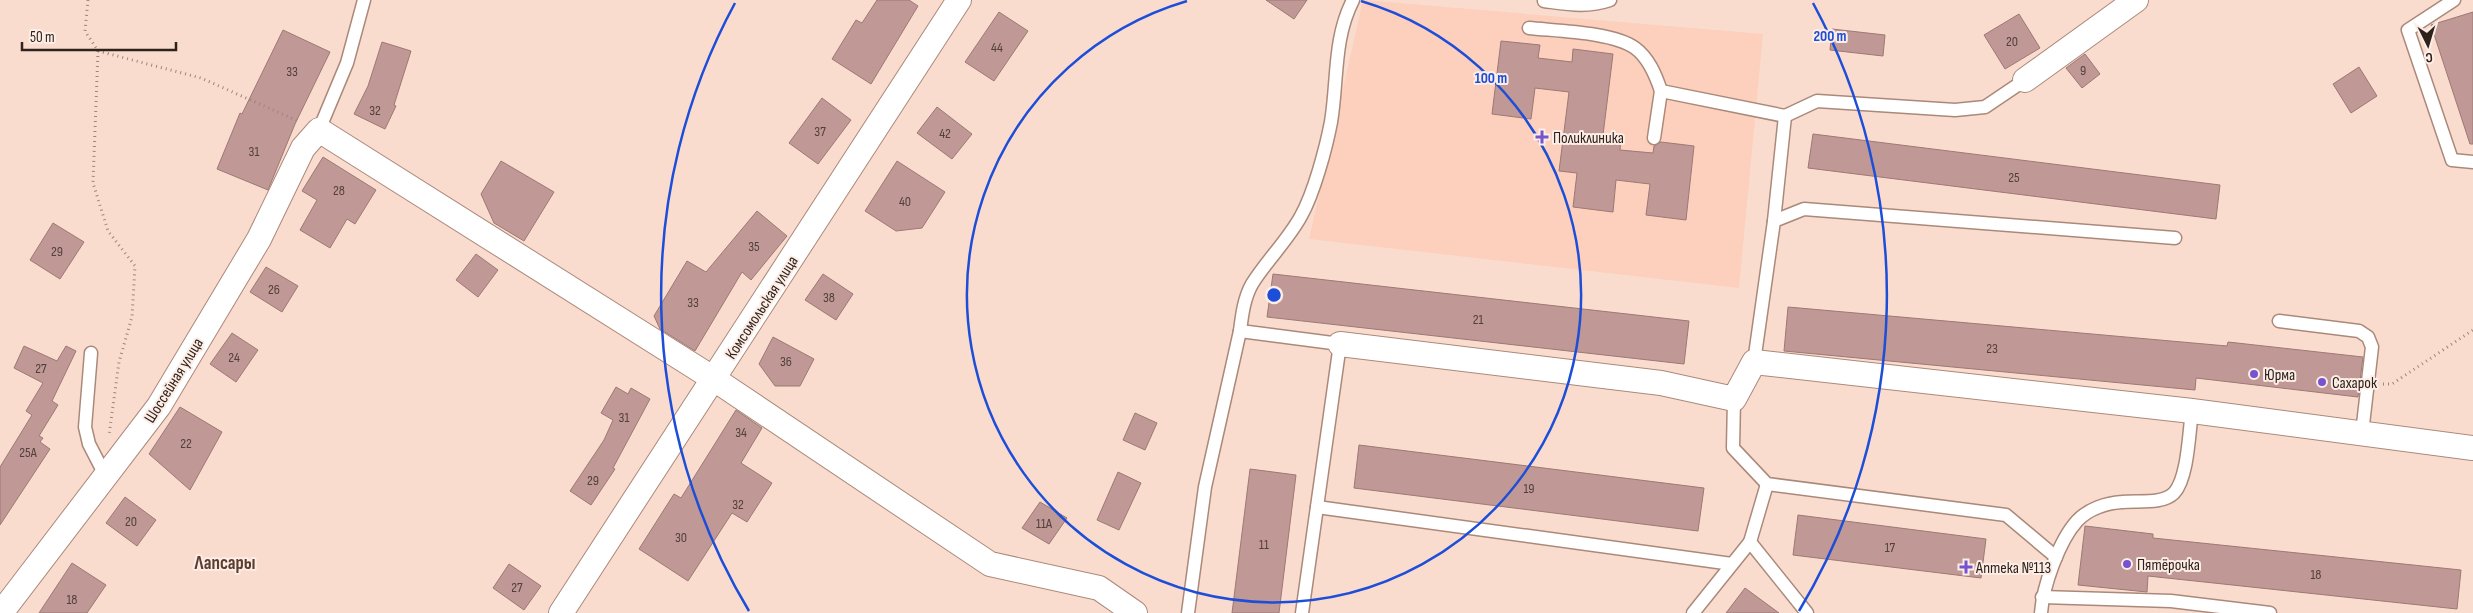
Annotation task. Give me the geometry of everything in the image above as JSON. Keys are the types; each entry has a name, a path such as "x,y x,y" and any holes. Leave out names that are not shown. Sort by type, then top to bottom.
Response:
{"street":[{"name":"Комсомольская улица","path":"562,613 959,0"},
{"path":"2025,80 2136,0"},
{"path":"319,130 714,379 990,564 1099,588 1135,613"},
{"name":"Шоссейная улица","path":"1,613 105,475 160,406 259,239 303,148 319,130"},
{"path":"1340,344 1661,383 1734,399 1754,362 2192,411 2473,448"}],"lane":[{"path":"319,130 347,63 364,0"},
{"path":"1188,613 1204,487 1245,303 1252,285 1301,216 1320,166 1331,122 1338,41 1344,18 1353,0"},
{"path":"1541,0 1575,6 1596,5 1610,0"},
{"path":"2454,0 2408,30 2452,160 2473,162"},
{"path":"1529,28 1618,39 1636,49 1654,70 1661,91 1654,138"},
{"path":"1661,91 1785,116 1817,101 1955,110 1985,107 2025,80"},
{"path":"1754,362 1774,221 1785,116"},
{"path":"1774,221 1804,208 2175,238"},
{"path":"2279,321 2359,331 2368,337 2372,347 2362,433"},
{"path":"1240,331 1340,344 1302,613"},
{"path":"91,353 85,427 89,444 105,475"},
{"path":"1734,399 1733,448 1767,484 2006,515 2056,557"},
{"path":"2041,613 2042,597 2056,557 2077,521 2099,506 2120,502 2160,500 2173,494 2182,483 2192,411"},
{"path":"1693,613 1750,542 1767,484"},
{"path":"1317,508 1732,564"},
{"path":"1750,542 1806,613"},
{"path":"2042,597 2172,601 2270,613"}],"path":[{"path":"88,0 86,31 98,51 93,183 108,231 135,266 132,318 119,362 109,436"},
{"path":"98,51 201,78 319,130"},
{"path":"2368,384 2392,384 2473,330"}],"shaded area":[{"name":"Поликлиника","path":"1363,0 1763,34 1739,288 1309,239"}],"building":[{"path":"877,0 909,0 918,6 871,84 832,59 856,20 862,23"},
{"path":"1266,0 1307,0 1294,19"},
{"path":"999,12 1028,31 994,81 965,62"},
{"path":"2473,12 2473,144 2470,144 2431,25"},
{"path":"2019,14 2040,48 2005,69 1984,35"},
{"path":"1832,29 1885,35 1883,56 1830,50"},
{"path":"283,30 330,52 295,124 268,190 217,169 240,113 242,114"},
{"path":"1501,41 1540,45 1538,58 1572,62 1573,49 1613,54 1603,135 1621,137 1620,150 1653,153 1654,146 1661,142 1694,146 1686,220 1646,215 1650,184 1616,180 1613,212 1573,207 1577,173 1559,171 1569,92 1535,88 1531,119 1492,114"},
{"path":"382,42 411,51 394,105 396,106 385,129 354,114 368,86"},
{"path":"2085,54 2100,74 2082,88 2066,68"},
{"path":"2359,67 2377,96 2351,113 2333,84"},
{"path":"822,98 851,120 818,164 789,143"},
{"path":"937,107 972,134 952,159 917,133"},
{"path":"1813,134 2220,185 2216,219 1808,168"},
{"path":"323,157 376,190 355,224 347,219 330,248 300,230 317,200 302,191"},
{"path":"501,161 554,192 524,241 494,223 481,194"},
{"path":"897,161 945,192 922,228 896,231 865,211"},
{"path":"757,211 787,236 751,280 742,272 695,351 660,329 654,316 687,261 706,272"},
{"path":"53,223 84,242 60,279 30,260"},
{"path":"476,254 498,270 478,297 456,280"},
{"path":"266,267 298,286 282,312 250,292"},
{"path":"823,274 853,294 836,320 805,300"},
{"path":"1273,274 1689,321 1684,364 1267,317"},
{"path":"1788,307 2227,346 2228,342 2363,357 2358,397 2196,378 2195,390 1784,351"},
{"path":"232,333 258,350 236,382 210,364"},
{"path":"773,337 814,359 800,386 775,386 759,364"},
{"path":"24,346 57,361 66,346 76,351 52,401 58,405 39,436 43,438 40,442 50,449 0,525 0,467 32,415 26,411 43,383 14,368"},
{"path":"616,387 628,394 631,388 650,399 613,468 615,469 591,505 570,491 604,440 613,420 601,413"},
{"path":"180,407 222,432 190,490 149,454"},
{"path":"736,410 762,428 741,463 772,483 747,522 732,513 688,581 639,549 674,494 681,498"},
{"path":"1135,413 1157,423 1145,450 1123,440"},
{"path":"1359,445 1704,488 1698,531 1354,488"},
{"path":"1250,469 1296,475 1279,613 1232,613"},
{"path":"1118,472 1141,483 1119,530 1097,520"},
{"path":"125,497 156,520 137,546 106,523"},
{"path":"1040,502 1067,518 1049,544 1022,528"},
{"path":"1798,515 1986,539 1981,578 1793,555"},
{"path":"2085,526 2153,534 2153,538 2461,570 2457,609 2148,576 2147,592 2078,585"},
{"path":"72,563 106,585 87,613 39,613"},
{"path":"509,564 541,586 524,610 493,588"},
{"path":"1745,588 1779,613 1726,613"}],"place":[{"name":"Поликлиника","path":"1542,137"},
{"name":"Юрма","path":"2254,374"},
{"name":"Сахарок","path":"2322,382"},
{"name":"Пятёрочка","path":"2127,564"},
{"name":"Аптека №113","path":"1966,567"}],"district":[{"name":"Лапсары","path":"225,562"}]}
